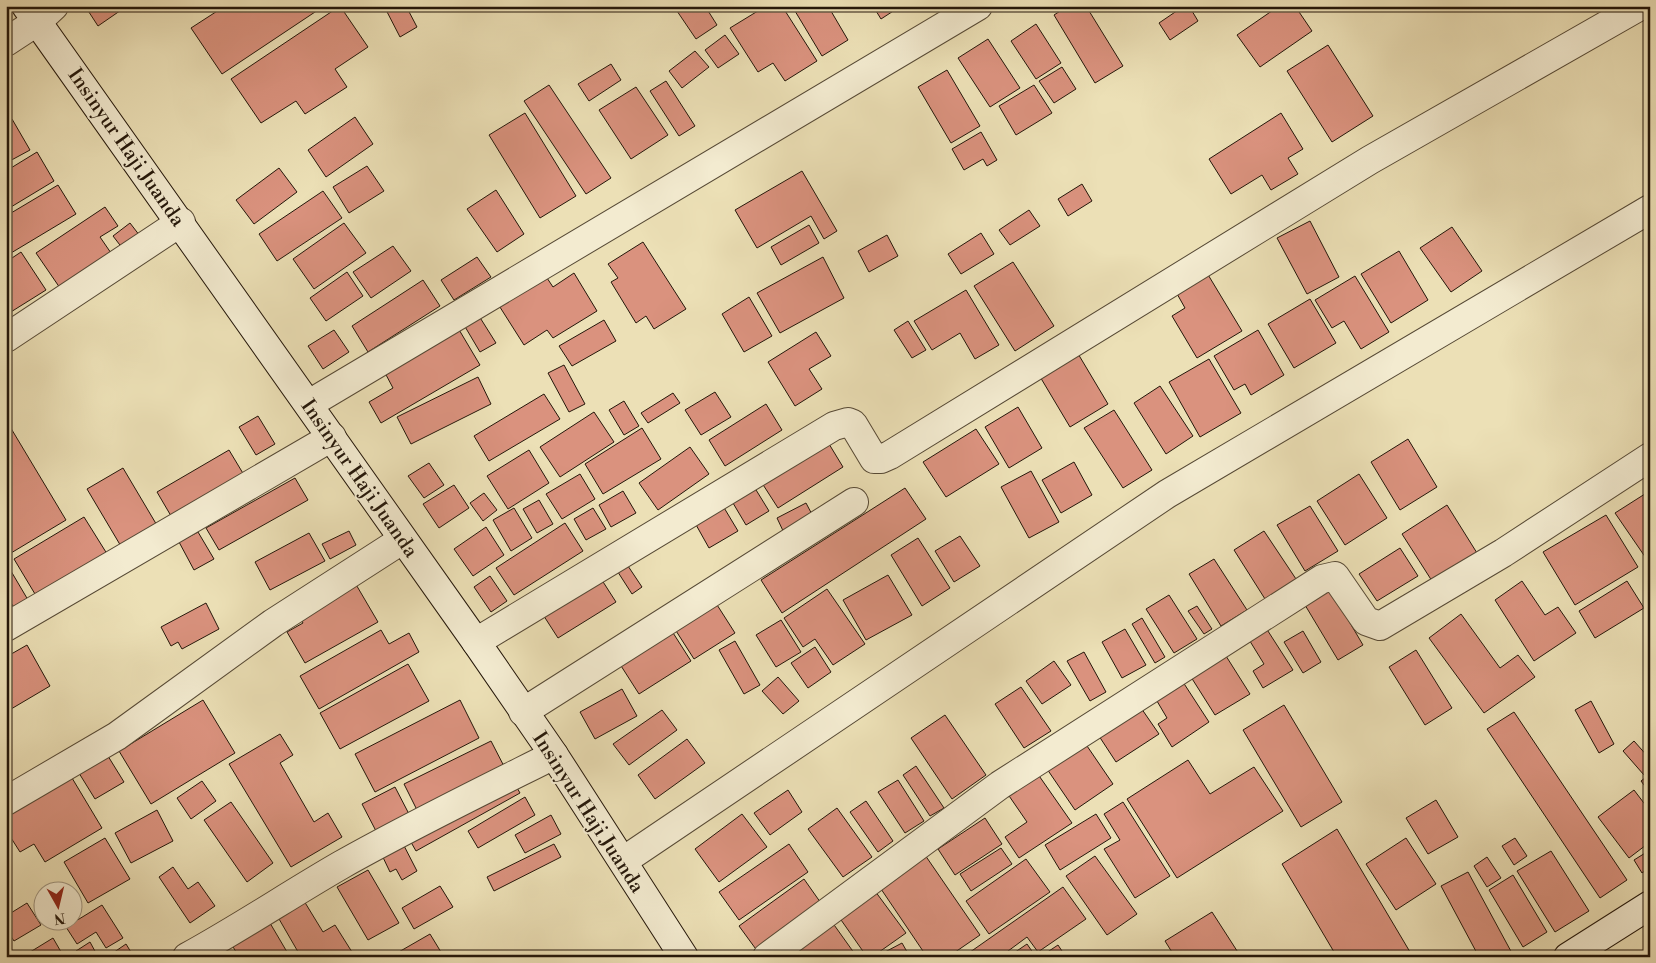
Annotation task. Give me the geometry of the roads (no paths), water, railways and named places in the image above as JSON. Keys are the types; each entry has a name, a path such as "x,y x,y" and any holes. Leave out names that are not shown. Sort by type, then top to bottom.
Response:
{"street":[{"path":"309,404 978,6"},
{"path":"476,642 834,426 848,422 853,424 874,459 881,459 890,455 1370,160 1640,6"},
{"path":"6,42 39,11"},
{"name":"Insinyur Haji Juanda","path":"39,11 181,222 554,755 684,957"},
{"path":"622,862 1167,494 1650,209"},
{"path":"6,338 181,222"},
{"path":"6,627 332,437"},
{"path":"766,957 1000,785 1322,579 1335,576 1366,621 1380,626 1504,552 1650,457"},
{"path":"523,712 854,502"},
{"path":"6,801 117,736 266,628 402,540"},
{"path":"187,957 226,936 340,865 443,810 554,755"},
{"path":"1568,957 1650,905"}]}
